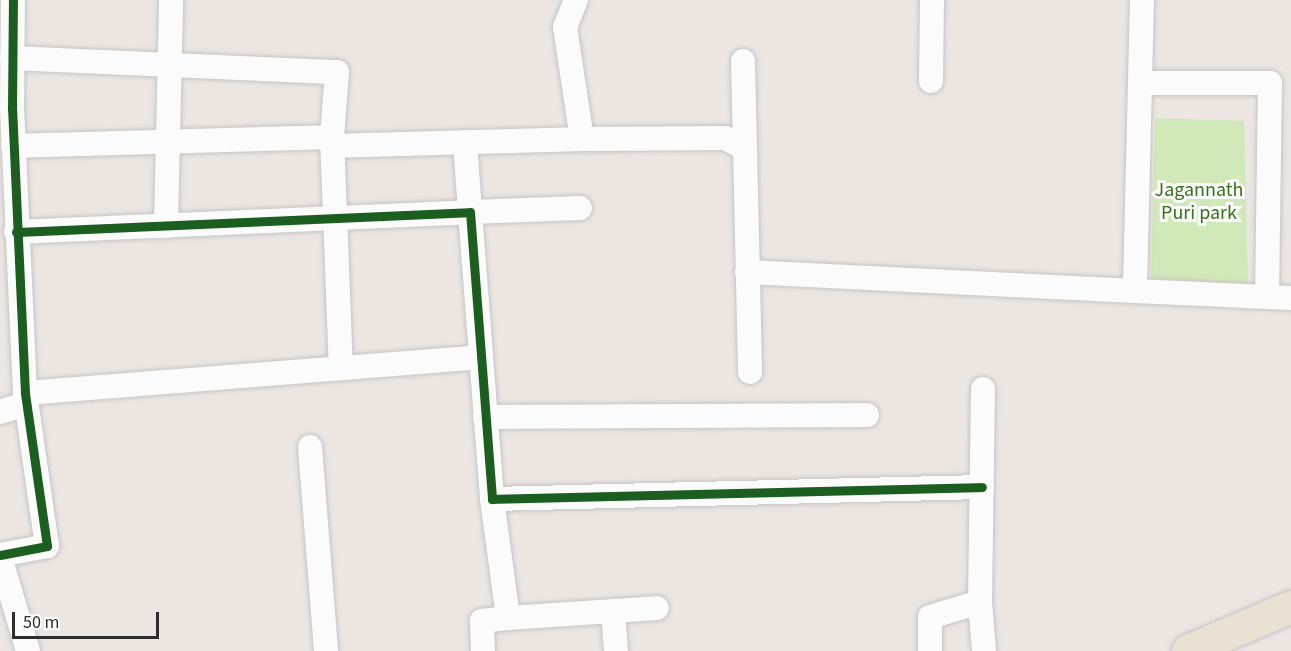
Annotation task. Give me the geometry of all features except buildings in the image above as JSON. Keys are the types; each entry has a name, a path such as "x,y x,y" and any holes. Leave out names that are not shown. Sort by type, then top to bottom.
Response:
{"main road":[{"path":"1188,651 1291,607"},
{"path":"1219,651 1291,621"}],"street":[{"path":"166,226 171,0"},
{"path":"576,0 565,27 582,139"},
{"path":"931,81 932,0"},
{"path":"1135,291 1142,0"},
{"path":"9,6 12,58 6,102 13,146 11,227 26,398 47,546 0,556 28,651"},
{"path":"12,58 337,72 332,141 333,218 341,368"},
{"path":"743,61 750,372"},
{"path":"1140,83 1270,83 1267,297"},
{"path":"13,146 168,142 465,142 725,138 744,148"},
{"path":"465,142 492,499 508,618"},
{"path":"11,227 166,226 580,208"},
{"path":"747,272 1291,298"},
{"path":"0,412 26,398 481,357"},
{"path":"983,389 980,602 984,651"},
{"path":"485,417 867,415"},
{"path":"310,447 326,651"},
{"path":"492,499 982,487"},
{"path":"930,651 930,617 980,602"},
{"path":"483,651 482,621 657,608"},
{"path":"613,611 616,651"}],"green space":[{"name":"Jagannath Puri park","path":"1155,118 1244,121 1248,286 1151,282"}],"cycle path":[{"path":"0,555 47,546 25,393 12,109 13,0"},
{"path":"16,232 470,212 492,499 982,487"}]}
